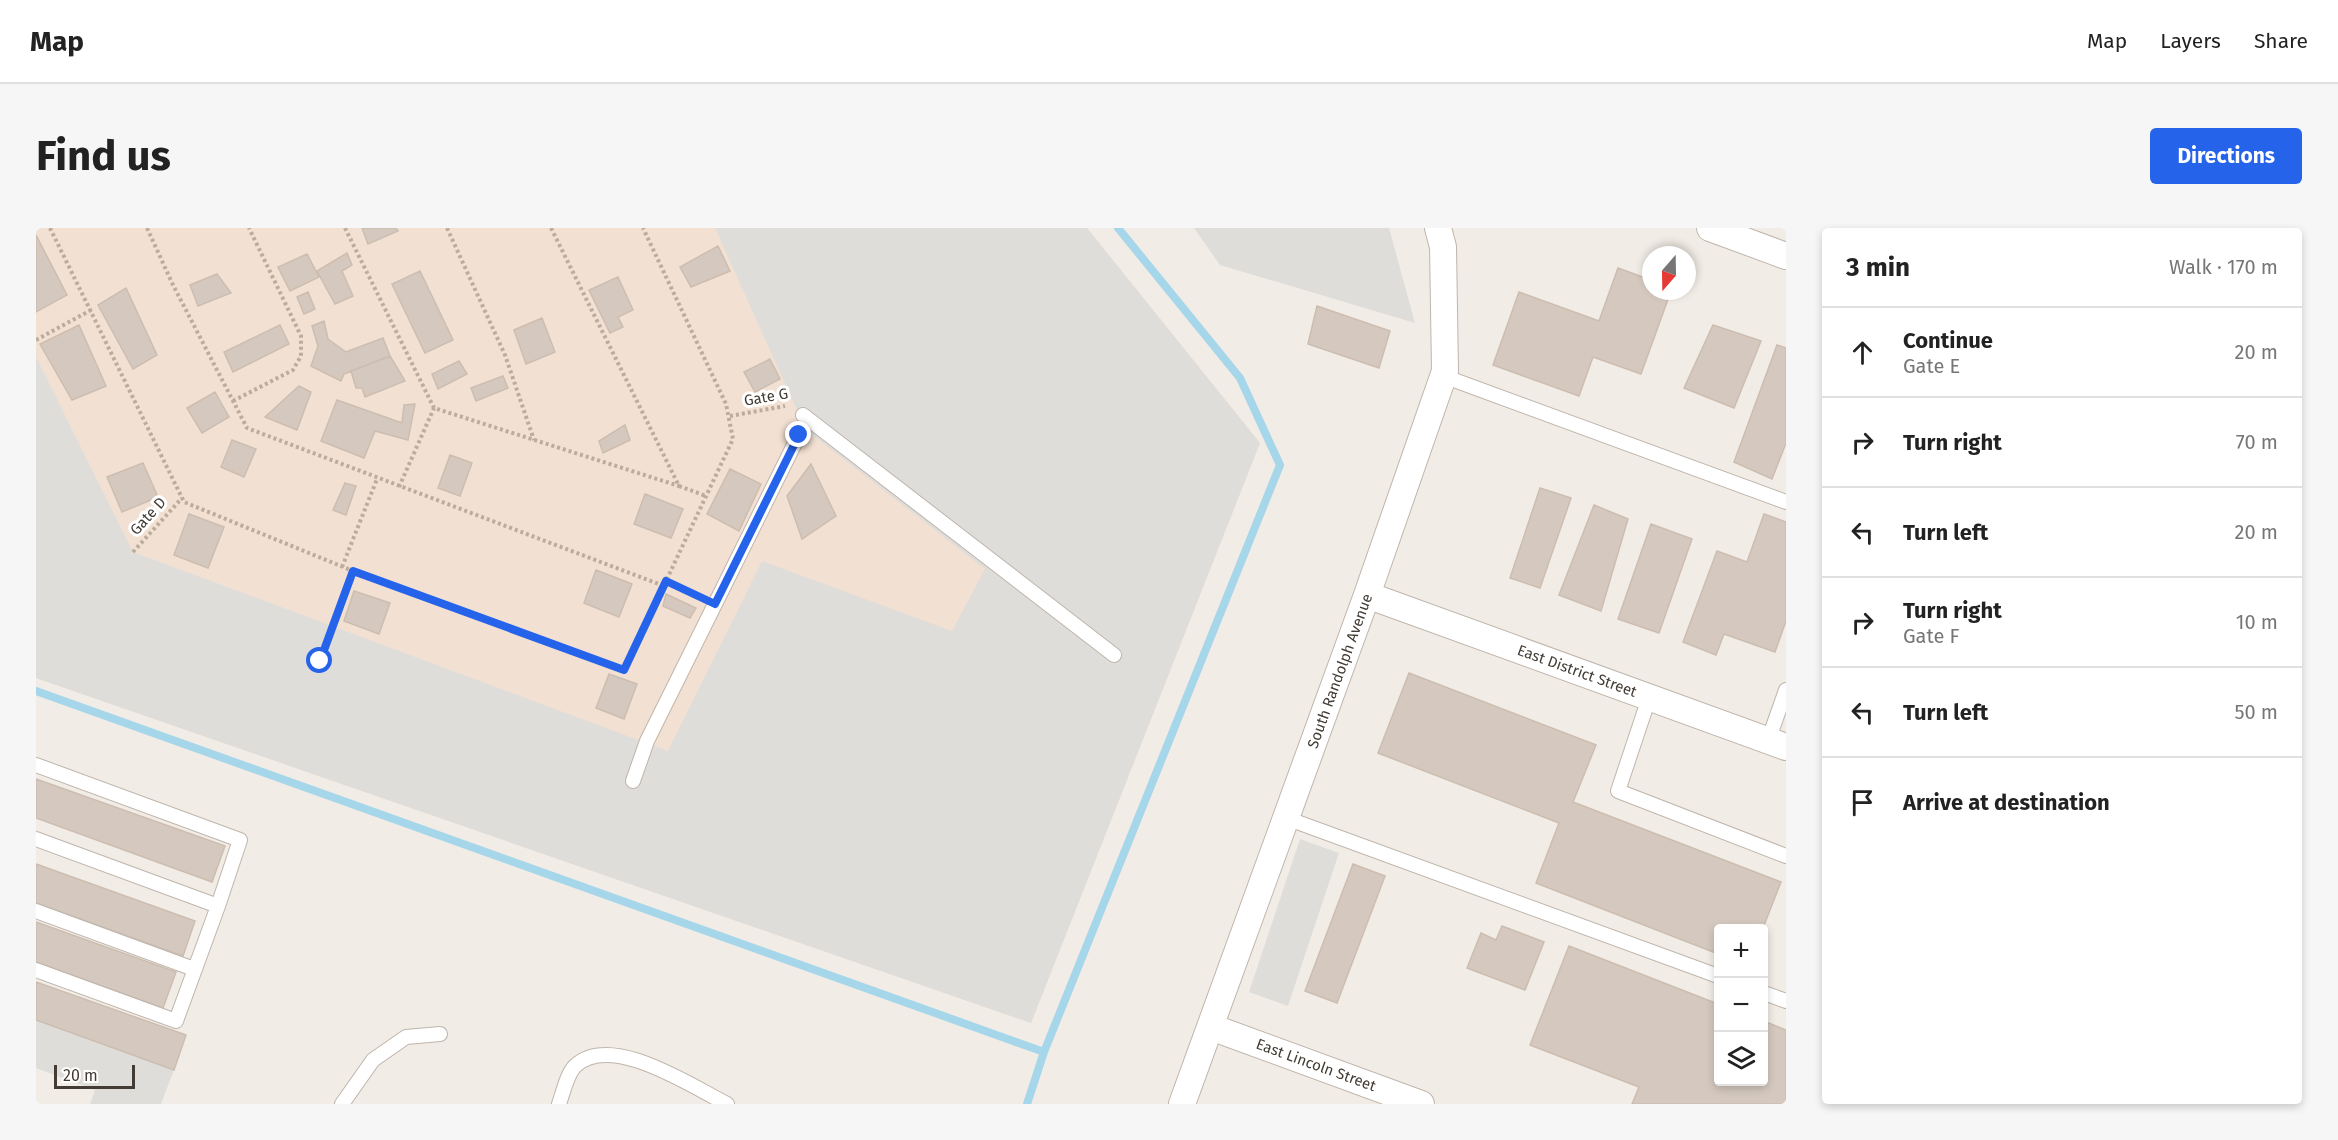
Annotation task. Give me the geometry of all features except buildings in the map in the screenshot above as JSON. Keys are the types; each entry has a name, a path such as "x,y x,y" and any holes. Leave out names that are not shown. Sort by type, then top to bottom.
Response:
{"street":[{"name":"South Randolph Avenue","path":"1182,1104 1367,595 1443,376 1443,248 1438,228"},
{"path":"1710,228 1786,256"},
{"name":"East District Street","path":"1367,595 1777,744"},
{"name":"East Lincoln Street","path":"1211,1027 1421,1104"}],"lane":[{"path":"1443,376 1786,502"},
{"path":"804,415 1114,656"},
{"path":"633,780 647,741 799,435"},
{"path":"1777,744 1786,690"},
{"path":"1649,698 1618,791 1786,856"},
{"path":"36,765 240,840 176,1021 36,970"},
{"path":"1286,818 1714,974"},
{"path":"36,839 218,906"},
{"path":"36,911 194,969"},
{"path":"1768,994 1786,1001"},
{"path":"342,1104 373,1060 406,1037 440,1034"},
{"path":"559,1104 574,1067 592,1055 635,1058 727,1104"}],"path":[{"path":"50,228 184,502 342,567 624,670 733,439 730,416 643,228"},
{"path":"147,228 173,285 247,428 377,479 715,604"},
{"path":"233,401 293,370 301,356 301,336 249,228"},
{"path":"345,228 434,408 706,496"},
{"path":"447,228 505,355 534,440"},
{"path":"550,228 679,486"},
{"path":"36,340 90,310"},
{"name":"Gate G","path":"730,416 790,405"},
{"path":"399,487 434,408"},
{"path":"342,567 377,479"},
{"name":"Gate D","path":"133,552 182,498"},
{"path":"320,661 353,571"}],"shaded area":[{"path":"36,228 1087,228 1260,443 1031,1023 36,678"},
{"path":"715,228 1087,228 1260,443 1031,1023 36,678 36,357 133,552 668,751 762,561 952,631 985,569 806,430"},
{"path":"1194,228 1389,228 1415,323 1220,265"},
{"path":"1300,839 1339,853 1288,1006 1249,992"},
{"path":"36,1020 174,1070 161,1104 90,1104 95,1090 36,1068"}],"waterway":[{"path":"1044,1052 1280,465 1240,378 1118,228"},
{"path":"36,691 1044,1052 1027,1104"}],"route":[{"path":"320,661 353,571 624,670 666,581 706,602 715,604 799,435"}]}
